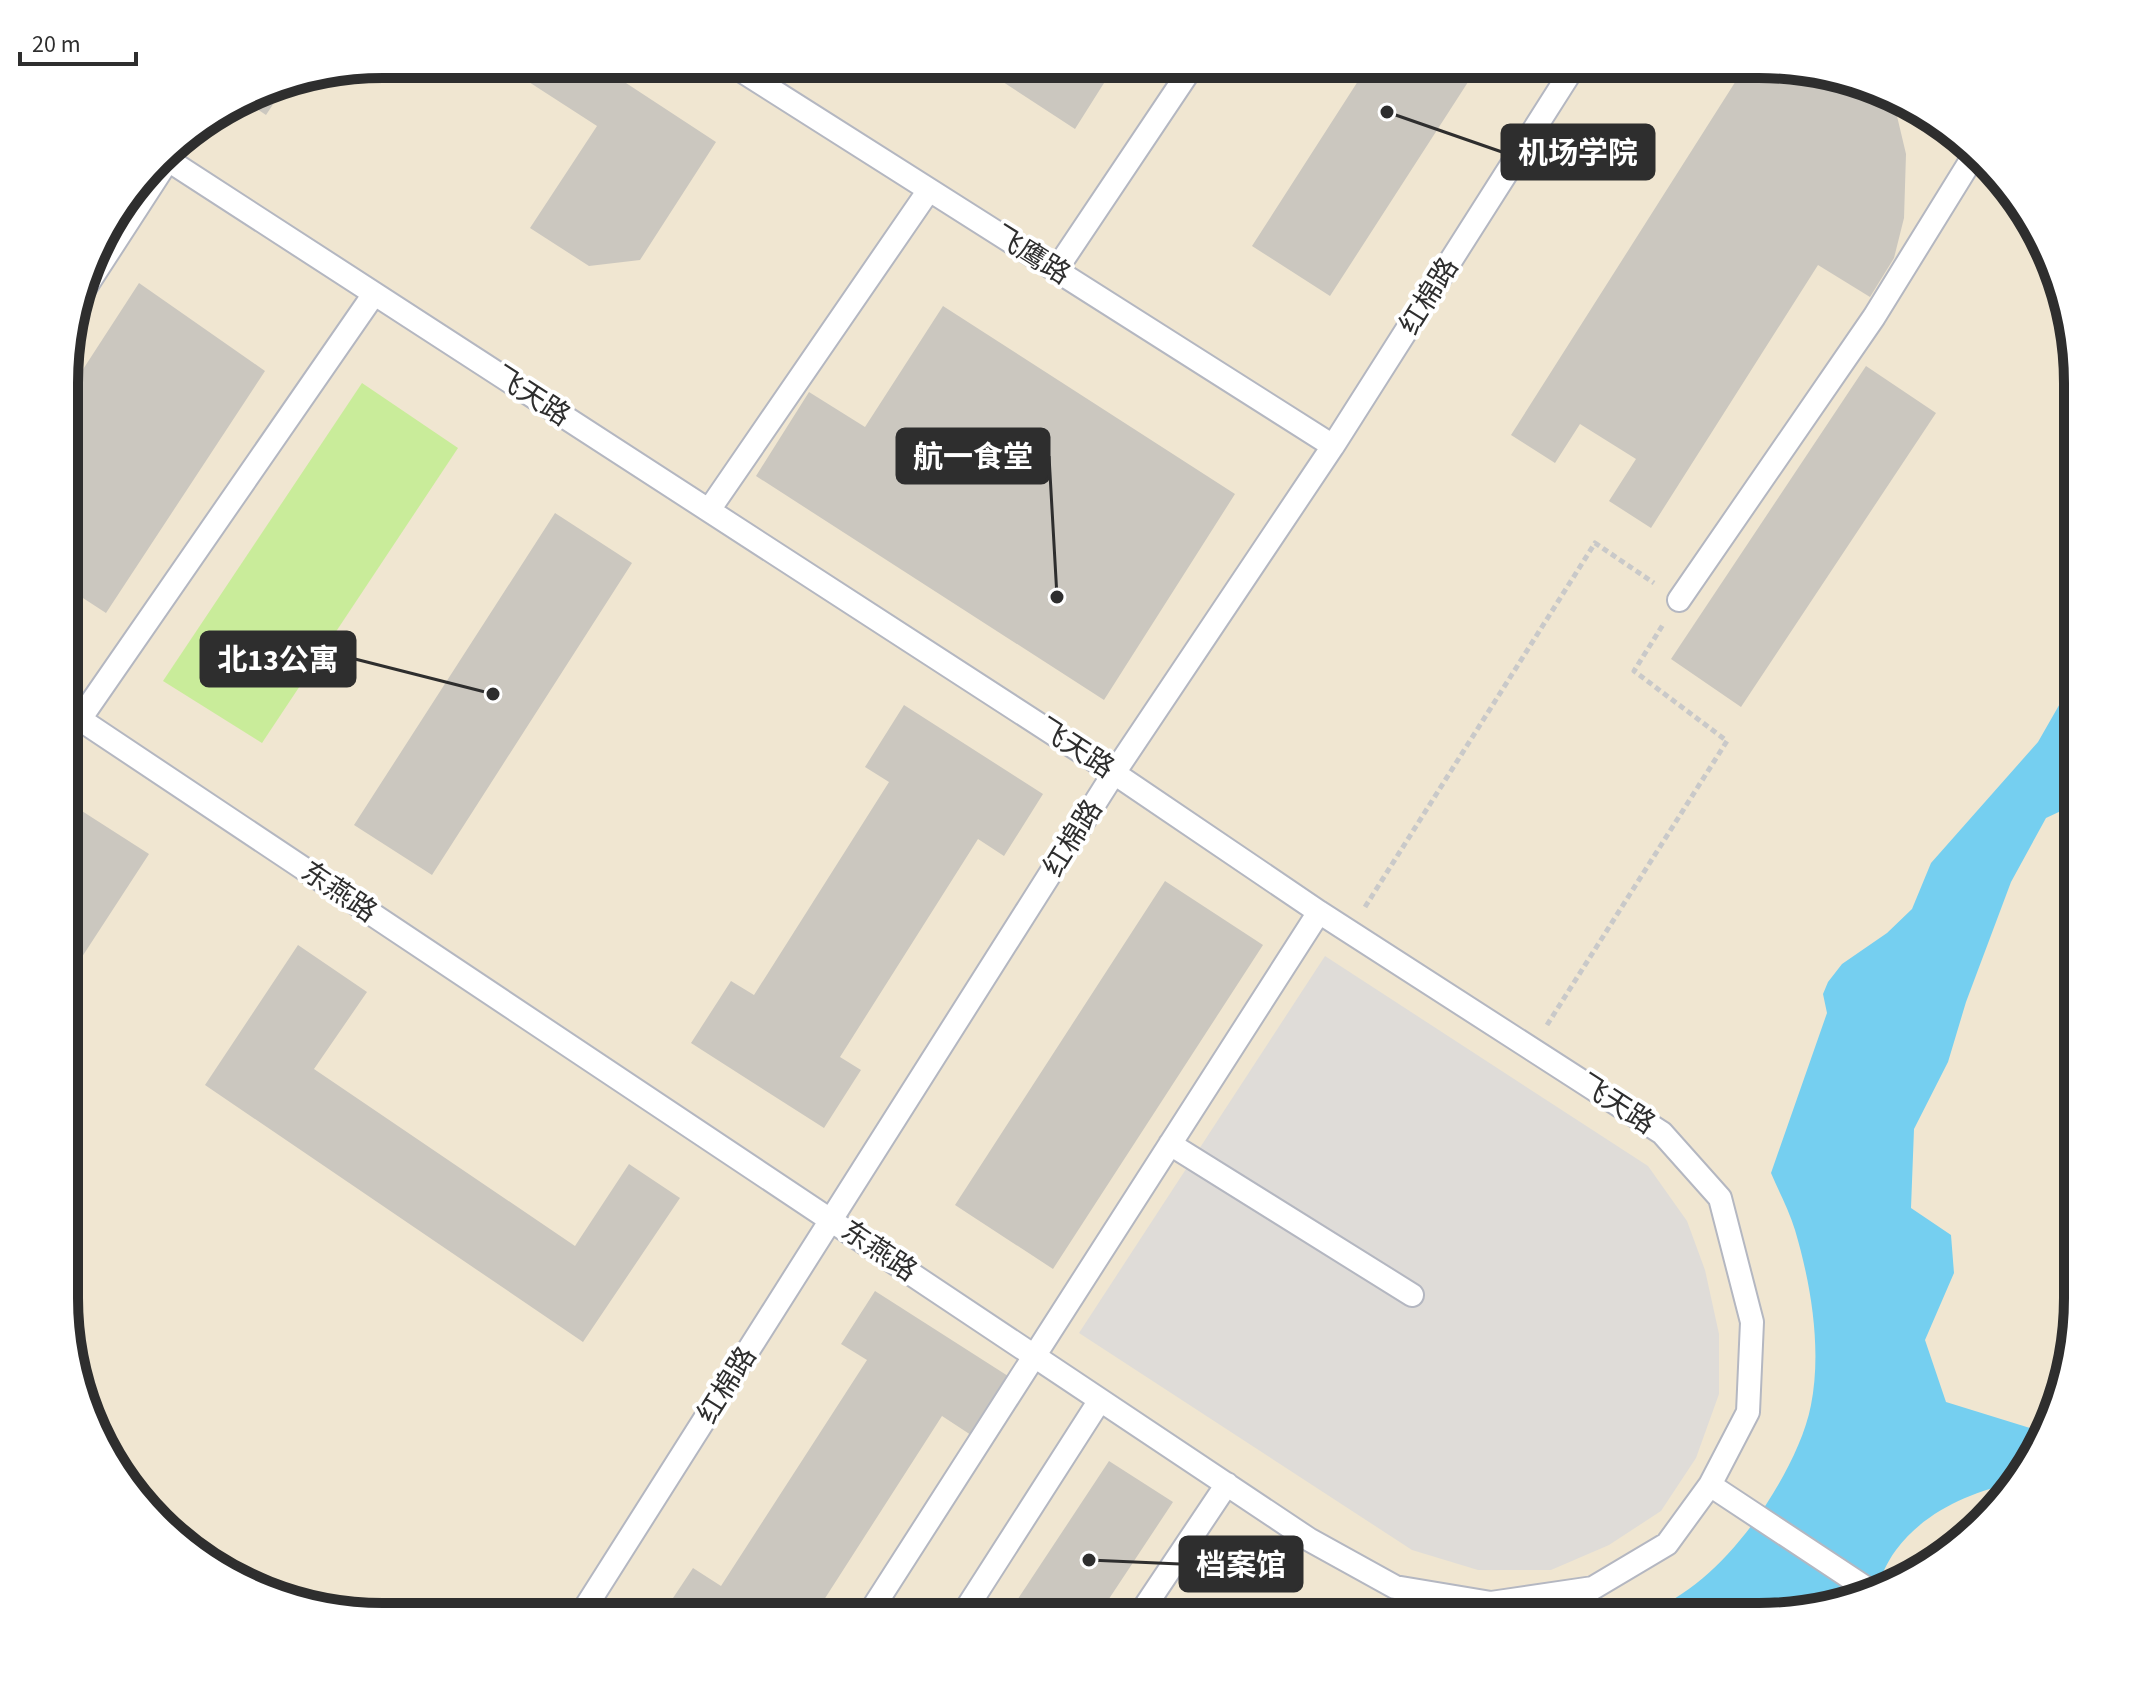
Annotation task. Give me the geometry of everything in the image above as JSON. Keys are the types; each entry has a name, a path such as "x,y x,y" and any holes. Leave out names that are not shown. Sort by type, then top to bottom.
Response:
{"lane":[{"name":"飞鹰路","path":"753,78 1333,446"},
{"path":"1056,270 1185,78"},
{"name":"红棉路","path":"588,1603 1114,773 1333,446 1567,78"},
{"path":"1679,600 1874,317 1970,162"},
{"name":"飞天路","path":"172,163 1114,773 1319,912 1662,1133 1720,1198 1752,1322 1748,1412 1710,1485"},
{"path":"709,510 929,190"},
{"path":"107,252 141,197"},
{"path":"78,708 374,294"},
{"name":"东燕路","path":"78,718 1310,1540 1395,1587 1491,1603 1593,1588 1667,1544 1710,1485"},
{"path":"876,1603 1319,912"},
{"path":"1170,1144 1412,1295"},
{"path":"970,1603 1100,1400"},
{"path":"1147,1603 1227,1484"},
{"path":"1710,1485 1862,1585"}],"path":[{"path":"1349,931 1595,543 1679,600 1634,671 1727,741 1532,1049"}],"shaded area":[{"path":"363,79 1779,79 1838,88 1894,109 1945,141 1975,167 2001,197 2033,248 2054,304 2063,363 2064,1298 2058,1358 2041,1415 2013,1467 1975,1514 1945,1540 1894,1572 1838,1593 1779,1602 383,1603 323,1597 266,1580 214,1552 167,1514 141,1484 109,1433 88,1377 79,1318 78,383 81,343 88,304 109,248 141,197 167,167 197,141 248,109 304,88"},
{"path":"1325,956 1648,1166 1687,1221 1705,1270 1719,1334 1719,1394 1696,1458 1661,1511 1609,1545 1551,1570 1478,1570 1412,1550 1079,1333"}],"green space":[{"path":"362,383 458,448 262,743 163,681"}],"water":[{"path":"2064,696 2064,810 2046,818 2011,882 1966,1002 1948,1062 1914,1129 1911,1208 1951,1235 1954,1273 1925,1340 1946,1402 2035,1429 1999,1487 1965,1498 1920,1525 1896,1550 1880,1578 1838,1593 1799,1600 1667,1603 1715,1567 1740,1540 1779,1483 1807,1421 1815,1362 1810,1294 1795,1230 1771,1173 1827,1013 1823,994 1828,982 1842,964 1887,933 1912,909 1931,863 2038,742"}],"building":[{"path":"523,78 618,78 716,142 640,260 589,266 530,228 597,126"},
{"path":"997,78 1107,78 1075,129"},
{"path":"1360,78 1471,78 1330,296 1252,246"},
{"path":"1738,78 1819,84 1857,94 1896,110 1906,154 1904,218 1894,258 1870,297 1818,265 1651,528 1609,501 1636,459 1580,424 1555,463 1511,435"},
{"path":"278,97 266,115 253,107"},
{"path":"139,283 265,371 106,613 78,595 78,377"},
{"path":"943,306 1235,494 1104,700 756,476 809,392 865,427"},
{"path":"1866,366 1936,413 1741,707 1671,659"},
{"path":"555,513 632,563 432,875 354,825"},
{"path":"904,705 1043,794 1004,856 978,839 840,1057 861,1070 824,1128 691,1043 731,981 754,995 889,782 865,767"},
{"path":"78,808 149,854 78,963"},
{"path":"1165,881 1263,945 1053,1269 955,1205"},
{"path":"298,945 367,992 314,1069 575,1246 629,1164 680,1198 583,1342 205,1085"},
{"path":"875,1291 1008,1376 971,1435 942,1416 822,1603 670,1603 693,1568 721,1586 867,1360 841,1344"},
{"path":"1109,1461 1173,1502 1106,1603 1015,1603"}],"place":[{"name":"机场学院","path":"1387,112"},
{"name":"航一食堂","path":"1057,597"},
{"name":"北13公寓","path":"493,694"},
{"name":"档案馆","path":"1089,1560"}]}
